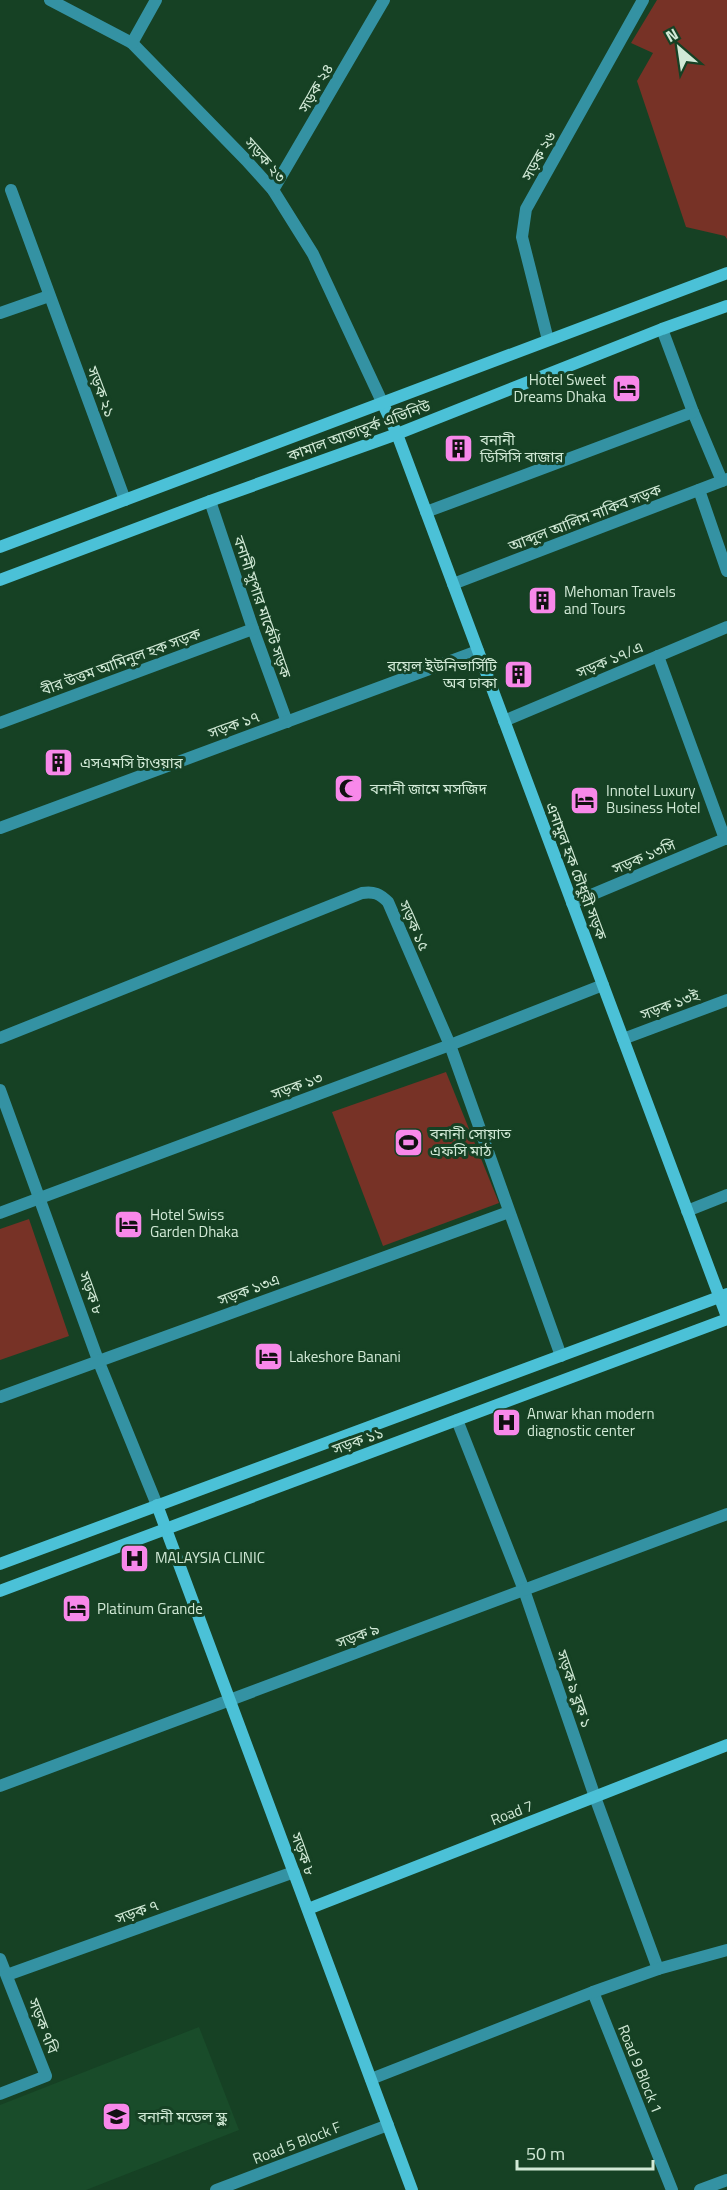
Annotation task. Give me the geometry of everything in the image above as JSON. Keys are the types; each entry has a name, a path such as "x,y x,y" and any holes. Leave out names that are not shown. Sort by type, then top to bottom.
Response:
{"main road":[{"name":"কামাল আতাতুর্ক এভিনিউ","path":"0,547 727,273"},
{"name":"কামাল আতাতুর্ক এভিনিউ","path":"0,580 397,434 662,329 727,306"},
{"name":"এনামুল হক চৌধুরী সড়ক","path":"383,404 397,434 687,1211 723,1295 727,1318"},
{"name":"সড়ক ১১","path":"0,1564 723,1295"},
{"name":"সড়ক ১১","path":"0,1591 727,1318"},
{"name":"সড়ক ৮","path":"157,1505 412,2190"},
{"name":"Road 7","path":"308,1910 727,1745"}],"street":[{"name":"সড়ক ২৩","path":"50,0 132,43 273,190 313,254 383,404"},
{"path":"132,43 156,0"},
{"name":"সড়ক ২৪","path":"273,190 384,0"},
{"name":"সড়ক ২৬","path":"548,340 522,237 526,209 644,0"},
{"name":"সড়ক ২১","path":"10,190 125,500"},
{"path":"0,313 49,296"},
{"path":"662,329 693,412 725,480"},
{"path":"426,512 693,412"},
{"name":"আব্দুল আলিম নাকিব সড়ক","path":"453,584 725,480"},
{"path":"699,490 727,571"},
{"name":"বনানী সুপার মার্কেট সড়ক","path":"210,501 287,722"},
{"name":"সড়ক ১৭/এ","path":"504,721 727,627"},
{"name":"বীর উত্তম আমিনুল হক সড়ক","path":"0,723 253,629"},
{"name":"সড়ক ১৭","path":"0,828 478,651"},
{"path":"658,656 726,838"},
{"name":"সড়ক ১৩সি","path":"572,903 726,838"},
{"name":"সড়ক ১৫","path":"0,1038 362,893 380,894 388,902 450,1045 561,1356"},
{"name":"সড়ক ১৩","path":"0,1213 450,1045 603,985"},
{"name":"সড়ক ১৩ই","path":"623,1039 727,1000"},
{"name":"সড়ক ৮","path":"0,1090 98,1360 157,1505"},
{"path":"687,1211 727,1196"},
{"name":"সড়ক ১৩এ","path":"0,1397 510,1212"},
{"name":"সড়ক ৯ ব্লক ১","path":"457,1420 524,1590 658,1969"},
{"name":"সড়ক ৯","path":"0,1786 727,1514"},
{"name":"সড়ক ৭","path":"7,1975 294,1872"},
{"path":"371,2079 593,1992 658,1969 727,1950"},
{"path":"0,1959 7,1975"},
{"name":"সড়ক ৭বি","path":"0,2094 46,2076 7,1975"},
{"name":"Road 9 Block 1","path":"593,1992 672,2190"},
{"name":"Road 5 Block F","path":"216,2190 388,2125"},
{"path":"700,2190 727,2180"}],"shaded area":[{"path":"657,0 727,0 727,239 725,236 686,227 637,81 653,53 631,43"},
{"name":"বনানী সোয়াত এফসি মাঠ","path":"446,1072 499,1203 383,1246 332,1112"},
{"path":"29,1219 69,1336 0,1360 0,1229"},
{"name":"বনানী মডেল স্কুল","path":"199,2027 239,2130 86,2190 0,2190 0,2105"}],"place":[{"name":"Hotel Sweet Dreams Dhaka","path":"627,389"},
{"name":"বনানী ডিসিসি বাজার","path":"459,449"},
{"name":"Mehoman Travels and Tours","path":"543,601"},
{"name":"রয়েল ইউনিভার্সিটি অব ঢাকা","path":"518,675"},
{"name":"এসএমসি টাওয়ার","path":"59,763"},
{"name":"বনানী জামে মসজিদ","path":"349,789"},
{"name":"Innotel Luxury Business Hotel","path":"585,800"},
{"name":"বনানী সোয়াত এফসি মাঠ","path":"409,1143"},
{"name":"Hotel Swiss Garden Dhaka","path":"129,1224"},
{"name":"Lakeshore Banani","path":"268,1357"},
{"name":"Anwar khan modern diagnostic center","path":"506,1423"},
{"name":"MALAYSIA CLINIC","path":"134,1558"},
{"name":"Platinum Grande","path":"76,1609"},
{"name":"বনানী মডেল স্কুল","path":"117,2117"}]}
